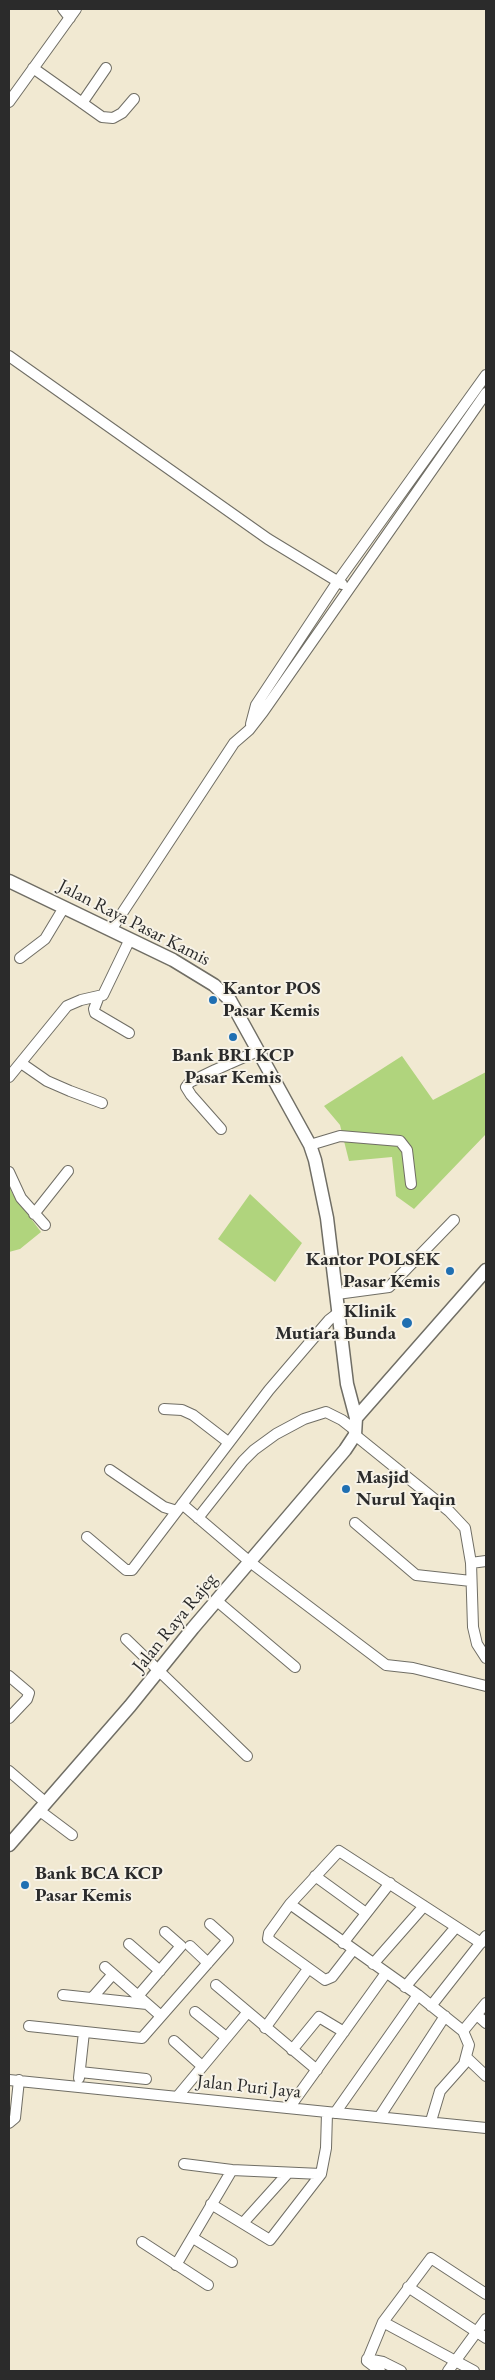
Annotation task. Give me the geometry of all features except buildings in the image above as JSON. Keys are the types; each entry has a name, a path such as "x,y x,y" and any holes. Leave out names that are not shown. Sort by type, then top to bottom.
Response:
{"main road":[{"name":"Jalan Raya Pasar Kamis","path":"9,881 173,960 223,993 230,1000 310,1145 327,1218 347,1384 356,1428"},
{"path":"356,1428 486,1270"},
{"name":"Jalan Raya Rajeg","path":"9,1845 160,1670 282,1522 334,1463 356,1428"}],"street":[{"path":"9,102 73,13 63,9"},
{"path":"33,68 82,104 108,119 122,113 134,100"},
{"path":"82,104 106,68"},
{"path":"9,356 268,539 348,589"},
{"path":"249,730 256,705 338,581 486,375"},
{"path":"111,930 234,743 249,730 486,393"},
{"path":"431,452 440,459"},
{"path":"20,958 45,939 64,909"},
{"path":"9,1077 67,1006 81,1000 99,996 107,990 130,939"},
{"path":"99,996 94,1009 95,1013 129,1033"},
{"path":"221,1129 186,1087 190,1082 258,1051"},
{"path":"21,1063 55,1084 102,1103"},
{"path":"310,1145 340,1136 400,1141 406,1150 411,1184"},
{"path":"34,1214 68,1171"},
{"path":"9,1172 21,1198 45,1225"},
{"path":"337,1294 389,1287 454,1220"},
{"path":"87,1537 126,1570 130,1571 275,1383 338,1312"},
{"path":"164,1409 182,1410 193,1415 228,1442"},
{"path":"198,1518 242,1461 254,1450 290,1426 326,1412 356,1428 459,1520 468,1534 471,1563 472,1627 477,1644 486,1658"},
{"path":"110,1470 164,1507 179,1508 198,1518 250,1562 386,1666 413,1668 486,1686"},
{"path":"355,1524 416,1575 471,1581"},
{"path":"471,1563 486,1561"},
{"path":"217,1601 295,1667"},
{"path":"126,1639 247,1756"},
{"path":"9,1676 29,1692 27,1699 9,1717"},
{"path":"9,1772 41,1807 44,1814 72,1835"},
{"path":"353,1950 330,1979 325,1980 268,1940 269,1933 290,1904 340,1851 456,1927 484,1940 431,2006"},
{"path":"315,1876 366,1913"},
{"path":"343,1943 390,1883"},
{"path":"290,1904 418,1995 464,2032 468,2045 467,2058 462,2069 440,2091 431,2121"},
{"path":"373,1964 424,1906"},
{"path":"29,2026 142,2038 228,1940 210,1924"},
{"path":"405,1987 456,1927"},
{"path":"138,1996 181,1946 165,1932"},
{"path":"129,1944 160,1971"},
{"path":"190,1946 208,1962"},
{"path":"265,2028 308,1969"},
{"path":"92,1998 109,1971 161,2016"},
{"path":"289,2108 386,1973"},
{"path":"216,1985 317,2070"},
{"path":"63,1995 147,2004"},
{"path":"212,2204 270,2240 321,2174 329,2116 418,1995"},
{"path":"464,2032 486,2003"},
{"path":"195,2012 226,2037"},
{"path":"177,2097 247,2013"},
{"path":"477,2015 486,2023"},
{"path":"380,2116 445,2016"},
{"path":"292,2050 318,2017 344,2032"},
{"path":"78,2086 84,2032"},
{"path":"174,2041 202,2066"},
{"path":"467,2058 486,2076"},
{"path":"80,2072 146,2079"},
{"path":"9,2123 14,2121 16,2112 18,2092 14,2080"},
{"name":"Jalan Puri Jaya","path":"14,2080 289,2108 329,2116 380,2116 486,2128"},
{"path":"184,2164 232,2170 321,2174"},
{"path":"176,2265 232,2170"},
{"path":"243,2223 288,2173"},
{"path":"193,2238 232,2262"},
{"path":"142,2242 208,2285"},
{"path":"367,2359 383,2322 429,2260 433,2258 486,2294"},
{"path":"408,2287 486,2338"},
{"path":"448,2371 486,2319"},
{"path":"383,2322 474,2371"},
{"path":"367,2359 368,2363 380,2371"},
{"path":"367,2359 383,2362 401,2371"}],"green space":[{"path":"402,1056 433,1100 486,1072 486,1134 414,1209 396,1196 392,1157 349,1161 340,1125 324,1106"},
{"path":"9,1183 12,1193 41,1232 20,1249 9,1252"},
{"path":"250,1194 302,1243 275,1282 218,1239"}],"place":[{"name":"Kantor POS Pasar Kemis","path":"213,1000"},
{"name":"Bank BRI KCP Pasar Kemis","path":"233,1037"},
{"name":"Kantor POLSEK Pasar Kemis","path":"450,1271"},
{"name":"Klinik Mutiara Bunda","path":"407,1323"},
{"name":"Masjid Nurul Yaqin","path":"346,1489"},
{"name":"Bank BCA KCP Pasar Kemis","path":"25,1885"}]}
